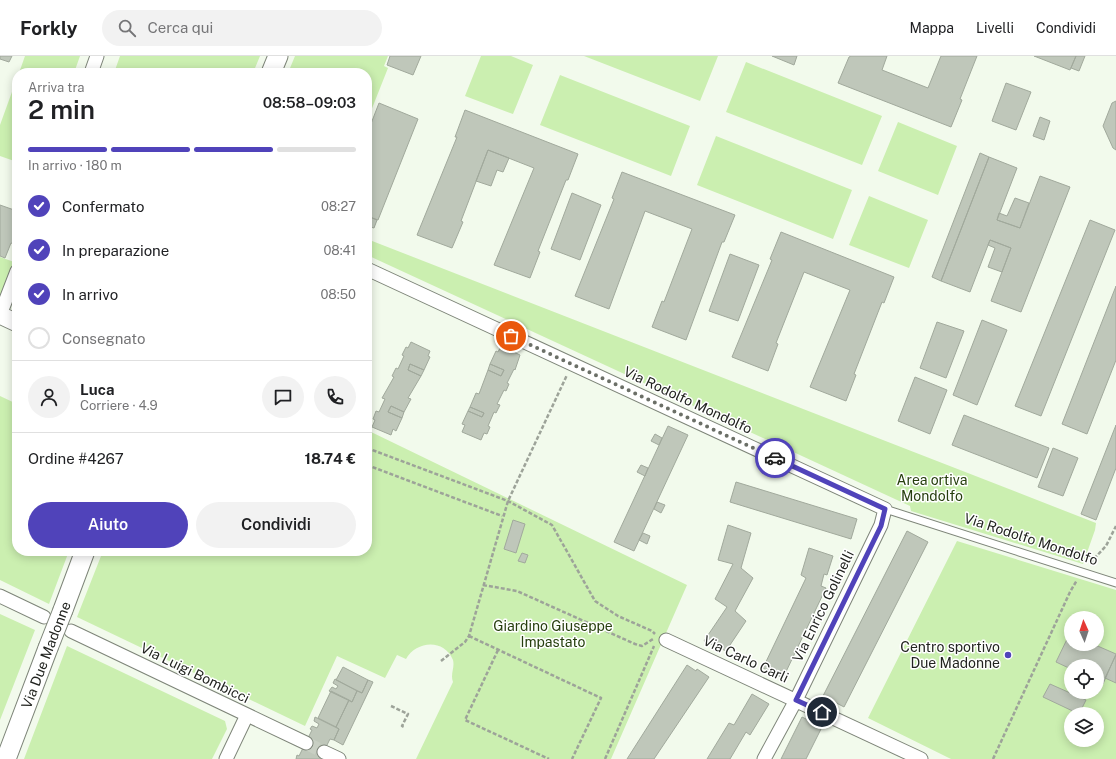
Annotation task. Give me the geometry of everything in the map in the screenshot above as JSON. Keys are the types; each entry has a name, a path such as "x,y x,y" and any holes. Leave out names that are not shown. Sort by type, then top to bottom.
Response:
{"main road":[{"path":"273,68 278,56"},
{"name":"Via Due Madonne","path":"6,759 83,556"}],"street":[{"path":"93,68 97,56"},
{"name":"Via Rodolfo Mondolfo","path":"372,271 885,509"},
{"path":"12,284 0,315 12,321"},
{"name":"Via Enrico Golinelli","path":"764,759 796,700 881,526 885,509"},
{"path":"0,596 44,617"},
{"name":"Via Luigi Bombicci","path":"71,631 306,743"},
{"name":"Via Carlo Carli","path":"661,638 921,759"},
{"path":"226,759 247,715"},
{"path":"324,752 339,759"}],"lane":[{"name":"Via Rodolfo Mondolfo","path":"885,509 1116,583"}],"path":[{"path":"441,661 465,642 468,636 502,516 568,373"},
{"path":"372,450 508,501 552,524 595,601 618,616 652,631 661,638"},
{"path":"372,467 502,516"},
{"path":"1090,563 1106,546 1116,526"},
{"path":"993,759 1070,592 1077,580"},
{"path":"483,585 517,591 642,646 661,638"},
{"path":"468,636 601,698 572,759"},
{"path":"605,759 655,643 661,638"},
{"path":"498,650 465,720 549,759"},
{"path":"391,706 408,714 402,726 404,727"}],"green space":[{"path":"25,56 80,56 76,68 21,68"},
{"path":"120,56 260,56 255,68 116,68"},
{"path":"295,56 388,56 384,66 388,68 372,108 372,68 290,68"},
{"path":"481,56 511,56 533,65 513,114 465,96"},
{"path":"584,56 718,56 700,101"},
{"path":"746,62 882,116 862,165 726,112"},
{"path":"560,75 690,126 671,176 540,125"},
{"path":"12,92 12,160 0,156 0,125"},
{"path":"898,122 957,146 938,195 878,171"},
{"path":"716,136 852,190 833,239 697,185"},
{"path":"869,196 928,220 909,268 849,245"},
{"name":"Area ortiva Mondolfo","path":"372,241 1096,523 1083,564 911,511 910,506 372,257"},
{"path":"0,257 12,261 12,279 0,298"},
{"path":"0,396 12,402 12,556 67,556 49,604 0,580"},
{"name":"Giardino Giuseppe Impastato","path":"372,432 687,585 611,759 416,759 453,682 453,660 449,653 437,645 430,644 416,648 406,659 397,655 385,678 337,656 305,726 77,617 101,556 372,556"},
{"name":"Centro sportivo Due Madonne","path":"957,541 1116,590 1116,759 951,759 868,718"},
{"path":"0,614 35,630 0,720"},
{"path":"67,646 225,721 227,729 212,759 24,759"}],"building":[{"path":"0,56 12,56 9,62 0,59"},
{"path":"390,56 421,56 413,75 387,65"},
{"path":"772,56 797,56 794,65"},
{"path":"887,56 882,70 928,88 941,56 977,56 951,127 838,83 849,57"},
{"path":"1034,56 1076,56 1070,70"},
{"path":"1076,56 1085,56 1079,71 1071,68"},
{"path":"1006,83 1031,92 1016,130 992,121"},
{"path":"1116,101 1116,150 1113,148 1103,126 1112,103"},
{"path":"379,103 418,119 378,220 372,218 372,121"},
{"path":"465,110 578,154 538,251 540,252 530,278 494,265 534,168 488,150 461,221 463,222 452,248 417,235 457,137 455,137"},
{"path":"1040,117 1050,121 1044,140 1033,136"},
{"path":"488,150 509,158 503,172 497,170 491,186 476,181"},
{"path":"980,153 989,157 941,281 932,277"},
{"path":"989,157 1017,168 997,220 1020,228 1040,176 1070,187 1021,312 991,301 1011,248 990,240 970,292 941,281"},
{"path":"622,172 735,215 724,242 722,242 686,340 652,327 662,301 664,302 692,229 645,211 609,309 575,296 614,199 612,198"},
{"path":"572,193 601,205 580,260 551,249"},
{"path":"1015,198 1029,203 1020,228 997,220 999,213 1007,216"},
{"path":"0,205 12,209 12,243 5,258 0,256"},
{"path":"372,218 377,220 374,228 372,227"},
{"path":"1090,220 1115,230 1041,416 1015,406"},
{"path":"781,232 894,277 884,303 882,302 854,374 856,375 846,401 810,387 850,290 804,272 776,343 778,344 768,371 732,357 772,260 770,259"},
{"path":"990,240 1011,248 1002,272 988,267 995,248 988,245"},
{"path":"730,254 759,265 738,321 709,311"},
{"path":"1116,286 1116,360 1087,434 1062,424"},
{"path":"982,320 1007,330 977,405 953,395"},
{"path":"937,322 964,331 946,378 920,368"},
{"path":"411,342 430,351 428,356 430,357 424,370 410,364 408,370 421,376 408,398 411,399 404,412 391,406 388,412 402,418 396,431 393,429 391,435 372,427 375,420 373,419 376,411 379,412 385,399 382,398 394,377 392,376 396,368 398,369 404,356 402,355 406,347 408,348"},
{"path":"501,346 520,355 515,370 514,369 507,383 509,384 506,391 504,390 497,404 500,405 496,413 494,412 488,426 490,427 487,434 484,433 481,440 462,432 465,425 462,424 468,411 482,417 484,413 470,407 476,393 479,394 488,370 501,376 504,370 490,364 496,351 498,352"},
{"path":"410,364 424,370 421,376 408,370"},
{"path":"490,364 504,370 501,376 488,370"},
{"path":"915,377 947,390 930,434 898,421"},
{"path":"391,406 404,412 402,418 388,412"},
{"path":"470,407 484,413 482,417 468,411"},
{"path":"964,415 1049,448 1037,478 952,445"},
{"path":"1116,425 1116,468 1096,520 1081,514"},
{"path":"668,426 688,435 634,551 614,542"},
{"path":"655,434 662,438 659,445 651,441"},
{"path":"1053,448 1078,458 1063,496 1038,487"},
{"path":"641,465 648,468 645,476 637,472"},
{"path":"736,482 857,519 851,539 730,502"},
{"path":"657,502 665,505 661,513 654,509"},
{"path":"513,520 525,524 516,553 504,549"},
{"path":"728,525 751,533 741,568 753,578 735,611 746,621 726,651 704,641 727,607 715,599 733,564 718,560"},
{"path":"907,531 928,542 844,707 823,696"},
{"path":"643,533 650,536 647,544 639,540"},
{"path":"809,548 833,556 827,575 824,574 821,586 826,588 783,678 763,668 806,578 801,575"},
{"path":"522,553 528,555 525,563 518,561"},
{"path":"1064,645 1064,651 1104,651 1104,649 1116,654 1104,682 1104,659 1064,659 1064,666 1056,662"},
{"path":"1116,655 1116,683 1105,678"},
{"path":"687,665 696,671 697,669 709,677 654,759 627,759"},
{"path":"343,667 368,680 362,693 336,680"},
{"path":"335,679 357,691 352,702 329,691 332,687 336,689 338,686 333,683"},
{"path":"368,680 373,682 343,745 334,740 339,729 336,727 349,700 352,702 357,691 362,693"},
{"path":"1050,684 1064,690 1064,699 1086,700 1082,707 1064,707 1043,697"},
{"path":"331,691 349,700 336,727 318,718"},
{"path":"752,694 769,704 750,735 746,732 730,759 707,759 729,723 734,725"},
{"path":"315,717 339,729 334,740 330,739 320,759 296,759 312,730 310,729 312,726 317,728 319,724 314,721"},
{"path":"802,717 822,727 806,759 781,759"}],"tunnel":[{"path":"306,743 324,752"}],"way so far":[{"path":"511,336 775,458"}],"place":[{"name":"Centro sportivo Due Madonne","path":"1008,655"}],"route":[{"path":"775,458 885,509 881,526 796,700 822,712"}]}
